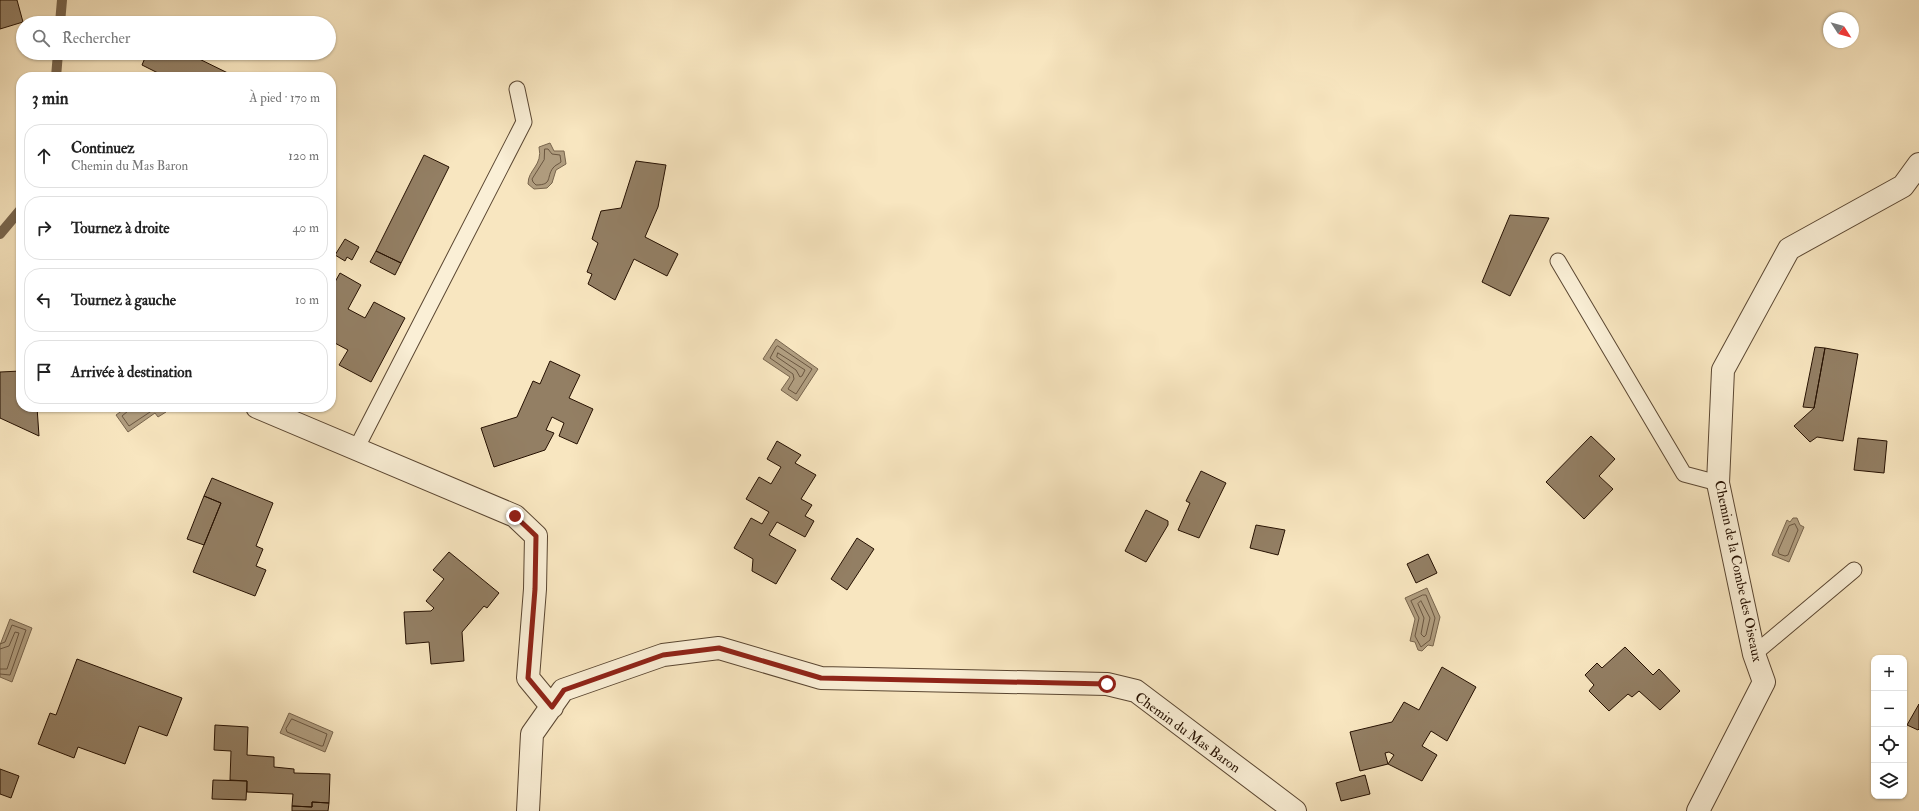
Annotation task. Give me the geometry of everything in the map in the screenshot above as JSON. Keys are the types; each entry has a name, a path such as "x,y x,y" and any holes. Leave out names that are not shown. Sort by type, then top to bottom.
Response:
{"street":[{"name":"Chemin de la Combe des Oiseaux","path":"1698,811 1764,682 1754,654 1718,483 1723,370 1789,249 1902,186 1919,164"},
{"path":"269,412 515,516 536,536 535,589 528,678 552,707"},
{"name":"Chemin du Mas Baron","path":"528,811 532,734 564,690 663,655 719,648 821,678 1107,684 1136,691 1295,811"}],"lane":[{"path":"356,449 524,122 517,89"},
{"path":"1558,262 1684,474 1718,483"},
{"path":"1754,654 1854,570"}],"water":[{"path":"550,143 554,151 564,151 566,164 556,170 552,183 547,188 534,189 528,184 530,175 539,159 539,147"},
{"path":"776,339 818,369 797,401 781,390 790,377 763,359"},
{"path":"120,412 166,412 158,417 155,413 128,432 116,415"},
{"path":"1793,518 1797,518 1800,525 1804,527 1789,562 1772,555 1787,520 1790,522"},
{"path":"1427,588 1440,617 1433,646 1428,645 1422,651 1418,650 1415,642 1410,641 1415,619 1405,598"},
{"path":"10,619 32,628 12,682 0,677 0,645"},
{"path":"289,713 333,732 325,752 280,733"}],"building":[{"path":"0,0 17,0 21,16 16,16 16,24 0,29"},
{"path":"144,60 201,60 226,72 156,72 142,65"},
{"path":"424,155 449,167 401,263 376,251"},
{"path":"636,161 666,165 658,207 645,237 678,254 667,276 634,259 615,300 588,284 592,274 587,272 598,243 592,239 601,211 621,208"},
{"path":"1510,215 1549,218 1510,296 1482,282"},
{"path":"345,239 359,247 352,260 347,257 345,261 336,256"},
{"path":"376,251 401,263 395,275 370,262"},
{"path":"340,273 361,285 348,309 365,318 374,302 405,318 371,382 339,365 348,350 336,344 336,280"},
{"path":"1815,347 1825,348 1814,408 1803,407"},
{"path":"1825,348 1858,354 1843,441 1817,437 1810,442 1794,426 1814,408"},
{"path":"550,361 580,375 569,398 593,409 577,444 559,436 564,423 552,417 546,430 554,433 545,450 494,467 481,428 517,417 533,381 540,384"},
{"path":"16,371 16,412 37,412 39,436 0,418 0,372"},
{"path":"1591,436 1615,459 1599,476 1613,489 1584,519 1546,482"},
{"path":"1858,438 1887,441 1884,473 1854,470"},
{"path":"777,441 801,455 795,463 816,475 801,499 812,505 805,516 814,521 805,537 777,522 769,535 796,550 776,584 752,571 753,559 734,548 751,518 762,524 769,512 746,499 759,477 771,484 781,467 767,459"},
{"path":"1201,471 1226,483 1199,538 1178,530 1190,503 1186,501"},
{"path":"212,478 273,503 256,546 263,549 256,566 266,570 255,596 193,572 221,503 204,496"},
{"path":"204,496 221,503 204,545 187,539"},
{"path":"1146,510 1168,521 1168,525 1146,562 1125,551"},
{"path":"1256,525 1285,530 1278,555 1250,548"},
{"path":"857,538 874,549 847,590 831,579"},
{"path":"449,552 499,593 487,608 484,606 462,632 464,661 431,664 429,642 406,644 404,612 431,611 434,608 426,601 444,579 433,570"},
{"path":"1428,554 1437,573 1416,583 1407,564"},
{"path":"1625,647 1653,675 1659,669 1680,691 1660,710 1639,691 1632,697 1628,694 1609,711 1589,691 1594,685 1585,675 1597,663 1602,668"},
{"path":"77,659 182,698 167,736 139,726 125,764 78,747 74,758 38,744 50,713 56,715"},
{"path":"1442,667 1476,687 1447,741 1431,731 1422,746 1437,755 1422,781 1388,764 1360,771 1350,732 1392,722 1404,702 1419,710","holes":["1389,752 1394,755 1388,764 1385,753"]},
{"path":"1919,704 1919,729 1918,730 1907,725"},
{"path":"215,725 248,727 247,755 274,757 274,767 294,769 294,773 330,774 329,803 312,802 312,807 292,806 293,794 247,792 247,781 230,780 231,751 214,750"},
{"path":"0,769 19,776 11,798 0,794"},
{"path":"1365,775 1370,794 1341,801 1336,783"},
{"path":"213,780 247,781 246,800 212,799"},
{"path":"312,802 329,803 328,811 292,811 292,806 312,807"}],"waterway":[{"path":"61,16 62,0"},
{"path":"56,72 57,60"},
{"path":"0,234 16,215"}],"route":[{"path":"515,516 536,536 535,589 528,678 552,707 564,690 663,655 719,648 821,678 1107,684"}]}
